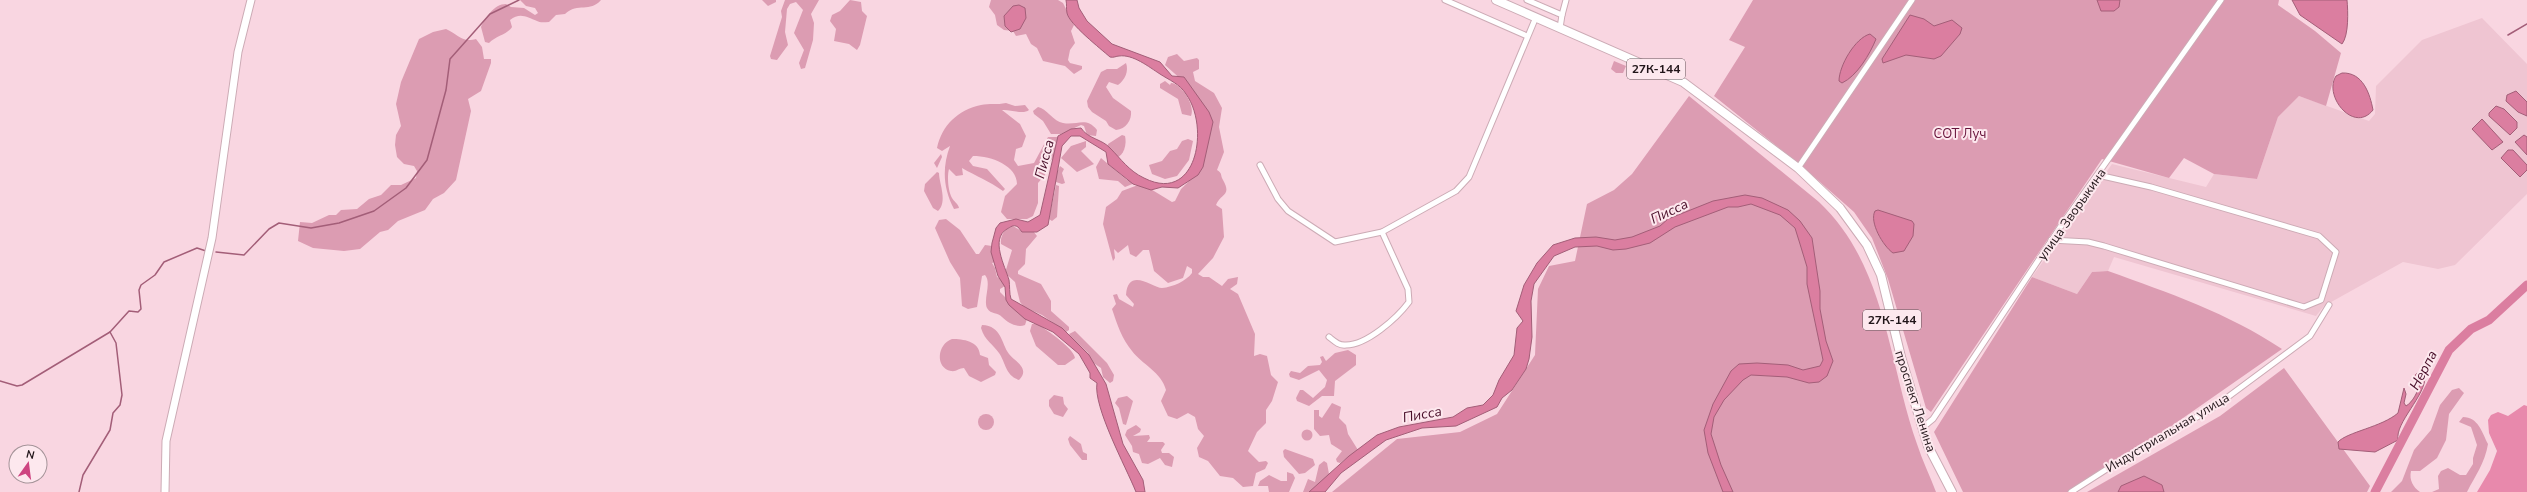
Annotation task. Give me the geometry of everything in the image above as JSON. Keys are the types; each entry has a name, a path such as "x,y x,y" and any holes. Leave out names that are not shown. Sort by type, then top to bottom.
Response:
{"main road":[{"name":"27К-144","path":"1496,0 1683,82 1798,168"},
{"name":"проспект Ленина","path":"1798,168 1840,208 1861,236 1874,259 1928,446 1952,492"}],"street":[{"path":"165,492 166,441 212,238 238,52 251,0"},
{"path":"1445,0 1527,36"},
{"path":"1528,0 1562,15"},
{"path":"1560,28 1566,0"},
{"path":"1798,168 1912,0"},
{"name":"улица Зворыкина","path":"1922,428 1933,419 2052,240 2221,0"},
{"path":"1260,165 1278,199 1288,211 1335,242 1382,232 1456,191 1469,177 1536,17"},
{"path":"2052,240 2088,242 2104,246 2304,307 2321,300 2336,252 2319,236 2151,187 2098,175"},
{"path":"1329,337 1338,344 1345,346 1356,343 1380,330 1400,315 1409,302 1408,289 1382,232"},
{"name":"Индустриальная улица","path":"2071,492 2121,460 2213,408 2310,336 2329,305"}],"shaded area":[{"path":"1066,0 1077,0 1079,8 1087,21 1112,44 1160,62 1172,76 1184,77 1209,112 1213,122 1203,167 1198,175 1178,188 1162,187 1151,190 1133,184 1108,164 1106,152 1080,136 1071,136 1062,146 1048,225 1037,232 1022,232 1018,227 1012,226 1002,233 1000,239 1000,253 1009,280 1011,299 1062,328 1089,355 1106,384 1123,444 1143,480 1145,492 1136,492 1105,421 1097,394 1097,383 1090,378 1090,373 1079,354 1053,332 1025,319 1009,305 1006,300 1005,287 998,276 991,252 996,228 1000,223 1016,219 1028,222 1040,215 1058,136 1071,129 1081,128 1087,134 1107,145 1134,172 1144,178 1162,183 1176,181 1187,172 1194,158 1197,142 1197,125 1193,108 1184,91 1174,82 1135,59 1124,56 1110,57 1086,36 1069,18"},
{"path":"2097,0 2120,0 2119,7 2114,11 2101,11"},
{"path":"2292,0 2347,0 2347,29 2342,44 2300,15"},
{"path":"1019,5 1025,8 1026,18 1020,29 1011,32 1005,26 1004,16 1013,6"},
{"path":"1910,15 1924,19 1934,26 1952,20 1962,28 1960,34 1941,56 1934,59 1906,55 1883,63 1882,59"},
{"path":"2482,18 2527,64 2527,194 2455,265 2438,269 2403,262 2324,306 2316,316 2114,257 2108,271 2092,272 2077,294 2032,277 2112,164 2206,187 2214,174 2257,179 2278,117 2299,96 2369,121 2375,114 2376,86 2422,40"},
{"path":"1870,34 1876,39 1870,51 1858,70 1848,80 1842,83 1839,81 1840,75 1849,53 1859,41"},
{"path":"2342,73 2355,76 2364,85 2370,97 2373,110 2365,116 2357,118 2350,115 2342,110 2337,102 2333,84 2336,76"},
{"path":"2516,91 2527,102 2527,116 2518,112 2506,101 2507,95"},
{"path":"2496,106 2504,109 2517,122 2517,128 2510,135 2489,116 2489,113"},
{"path":"2482,119 2503,142 2492,150 2472,129"},
{"path":"2524,135 2527,137 2527,155 2515,142"},
{"path":"2508,150 2513,150 2527,165 2527,170 2520,177 2501,158"},
{"path":"1745,195 1762,198 1788,210 1800,221 1812,238 1820,291 1820,309 1826,341 1833,361 1827,376 1819,382 1809,383 1787,377 1751,375 1743,380 1724,400 1714,417 1711,434 1721,465 1733,492 1723,492 1708,453 1704,430 1713,404 1731,371 1739,364 1757,363 1788,365 1803,370 1820,366 1823,360 1807,284 1807,267 1795,228 1780,215 1751,204 1738,207 1728,207 1675,227 1650,243 1626,249 1613,250 1597,246 1575,247 1554,256 1534,284 1531,301 1532,337 1526,369 1512,390 1502,398 1497,407 1456,426 1422,428 1386,440 1341,473 1325,492 1309,492 1349,456 1377,435 1399,427 1453,417 1467,408 1483,405 1493,395 1499,380 1514,355 1517,328 1523,321 1516,311 1524,285 1537,263 1553,245 1575,238 1596,237 1615,240 1632,237 1660,226 1668,219 1713,201"},
{"path":"1878,210 1912,221 1914,224 1913,236 1904,251 1893,253 1881,240 1874,221 1875,211"},
{"path":"2417,373 2425,376 2424,384 2421,392 2401,425 2398,433 2398,440 2375,452 2339,449 2338,442 2343,438 2383,422 2398,413 2404,388 2406,394 2404,403 2406,406 2409,404 2415,396 2420,384 2413,378"},
{"path":"2524,405 2527,406 2527,492 2477,492 2490,470 2497,451 2489,433 2488,420 2491,415 2498,412 2508,416"},
{"path":"2144,476 2162,485 2164,492 2118,492 2121,486"}],"green space":[{"path":"520,0 601,0 593,6 570,10 565,14 556,15 549,22 540,22 527,17 517,16 510,20 512,27 508,31 489,43 485,42 481,27 488,16 498,6 506,4 511,7 524,8 535,15 538,13 535,8 526,6"},
{"path":"762,0 776,0 776,2 768,6"},
{"path":"785,0 819,0 811,14 814,23 813,40 805,68 801,69 799,63 804,50 794,33 803,10 796,2 790,4 787,9 785,32 788,45 777,60 771,59 770,56 782,17 781,11"},
{"path":"850,0 861,2 862,11 867,16 860,45 857,50 849,44 834,41 836,29 830,21 832,15 840,11"},
{"path":"991,0 1058,0 1063,3 1074,25 1071,31 1075,43 1070,50 1068,60 1070,63 1082,66 1082,69 1074,74 1065,66 1043,61 1037,48 1031,44 1026,34 1016,36 1013,31 1004,30 997,25 995,15 989,7"},
{"name":"СОТ Луч","path":"1753,0 2279,0 2278,5 2315,31 2341,53 2326,106 2299,96 2278,117 2257,179 2214,174 2184,158 2169,178 2102,159 1931,412 1926,408 1888,279 1872,238 1854,212 1804,168 1714,96 1745,47 1729,40"},
{"path":"446,29 463,39 476,39 482,47 484,59 491,59 481,91 468,99 471,111 456,180 444,193 433,199 425,210 398,221 388,230 380,232 360,249 344,251 313,248 298,241 300,222 312,223 329,215 336,215 341,210 357,209 369,199 381,195 391,185 401,185 416,178 417,171 414,166 404,164 397,157 395,145 396,135 401,126 396,104 401,82 419,39 433,32"},
{"path":"1177,54 1184,61 1197,58 1199,60 1199,69 1193,72 1195,81 1214,93 1222,108 1219,127 1224,152 1217,170 1221,174 1226,192 1216,205 1222,209 1224,237 1213,258 1198,274 1203,277 1209,277 1222,286 1228,279 1238,277 1237,284 1230,289 1238,294 1255,334 1254,356 1260,354 1267,356 1271,375 1278,382 1272,401 1266,410 1266,423 1257,432 1248,451 1259,462 1266,461 1268,463 1265,469 1256,473 1253,486 1243,487 1233,478 1220,476 1208,461 1199,457 1197,448 1204,436 1198,429 1195,417 1188,413 1177,419 1168,416 1161,401 1166,390 1164,384 1128,346 1120,331 1112,309 1116,304 1113,295 1117,294 1119,299 1133,307 1134,304 1126,295 1128,286 1131,282 1136,280 1162,288 1179,283 1192,273 1192,269 1187,266 1183,278 1168,283 1154,271 1149,250 1143,250 1136,257 1130,254 1128,245 1118,253 1114,249 1115,258 1113,261 1103,224 1106,207 1117,199 1122,191 1138,185 1149,188 1172,202 1175,201 1181,189 1190,180 1202,142 1192,89 1165,65 1168,57"},
{"path":"1614,61 1626,66 1623,73 1616,73 1611,69"},
{"path":"1126,63 1127,72 1123,81 1118,85 1109,82 1106,87 1113,98 1131,111 1128,124 1123,128 1116,130 1092,112 1088,107 1087,101 1101,72 1107,69 1117,69"},
{"path":"1165,81 1170,85 1171,83 1175,84 1187,96 1190,101 1192,112 1191,116 1182,114 1178,99 1160,88 1160,84"},
{"path":"1689,96 1819,202 1841,227 1858,255 1872,284 1891,348 1907,412 1919,450 1936,492 1332,492 1397,439 1460,432 1497,414 1535,355 1538,289 1549,266 1575,261 1587,204 1614,190 1632,174"},
{"path":"1006,103 1015,106 1025,105 1029,110 1020,112 1002,110 1020,124 1026,136 1022,147 1016,149 1014,160 1018,166 1034,163 1048,137 1061,137 1057,154 1049,162 1045,175 1038,183 1038,203 1033,216 1027,219 1007,219 1001,212 1005,196 1017,184 1016,178 1013,172 1002,163 980,156 973,156 969,161 973,166 987,169 1005,189 1003,191 988,181 962,168 963,175 956,176 949,169 948,179 950,192 959,208 954,209 950,201 945,178 947,154 950,146 942,151 937,148 939,140 952,120 965,111 984,104"},
{"path":"1038,107 1063,123 1089,123 1097,130 1096,136 1087,135 1084,126 1081,125 1061,134 1051,134 1043,121 1034,114 1033,111"},
{"path":"1122,135 1125,136 1126,139 1123,152 1116,158 1110,156 1107,150 1108,144"},
{"path":"1188,139 1193,141 1189,160 1177,176 1165,179 1152,174 1149,165 1162,161 1170,151 1177,149 1182,141"},
{"path":"1086,141 1086,147 1081,151 1094,164 1077,172 1061,158 1071,146"},
{"path":"941,154 942,157 937,168 934,163"},
{"path":"1101,158 1127,180 1135,183 1125,187 1118,181 1099,179 1096,167"},
{"path":"1060,166 1064,169 1062,173 1065,183 1062,184 1053,181"},
{"path":"937,172 939,173 943,198 941,207 938,211 933,208 924,191 925,184"},
{"path":"1056,185 1059,186 1057,217 1052,221 1049,219"},
{"path":"946,219 960,230 976,254 979,254 985,245 992,246 995,262 992,263 997,277 1003,280 1005,286 1000,289 1000,292 1027,319 1025,325 1019,326 1013,324 999,314 992,313 987,308 986,300 988,282 985,275 982,276 977,307 968,309 962,306 960,278 950,262 935,228 939,220"},
{"path":"1013,226 1023,232 1033,231 1037,236 1026,249 1025,264 1018,271 1018,274 1041,284 1051,301 1051,311 1069,327 1069,330 1066,332 1042,315 1024,307 1020,302 1015,282 1005,273 1012,250 1001,244 1001,238 1005,231"},
{"path":"2108,271 2176,296 2219,314 2262,336 2282,349 2163,432 2107,465 2068,492 1963,492 1934,432 2032,277 2077,294 2092,272"},
{"path":"1032,324 1038,324 1059,340 1070,349 1075,358 1065,365 1058,365 1036,346 1030,331"},
{"path":"982,325 994,328 1000,336 1006,350 1020,365 1023,372 1019,380 1014,378 1008,372 999,353 985,336 981,328"},
{"path":"1075,331 1107,363 1114,375 1113,381 1110,383 1103,377 1101,368 1092,362 1088,353 1071,337 1069,334"},
{"path":"952,339 965,340 974,344 979,350 980,355 988,358 989,365 996,372 995,375 981,382 969,376 964,368 953,371 946,369 940,361 941,351 943,346"},
{"path":"1348,350 1356,355 1356,365 1335,381 1334,396 1322,396 1309,406 1297,401 1296,398 1300,390 1303,390 1313,398 1325,387 1327,380 1319,370 1299,380 1290,377 1289,374 1291,371 1300,373 1308,366 1320,365 1322,362 1320,357 1323,356 1326,361 1335,353"},
{"path":"2284,368 2370,486 2367,492 2087,492 2220,416"},
{"path":"2459,388 2464,393 2449,414 2446,440 2437,458 2420,471 2411,471 2412,483 2420,492 2391,492 2402,481 2414,450 2431,430 2440,405 2452,390"},
{"path":"1054,395 1063,397 1064,404 1068,409 1063,417 1054,414 1049,406 1049,400"},
{"path":"1127,396 1133,401 1126,425 1123,424 1119,408 1115,403 1118,398"},
{"path":"1332,403 1341,407 1339,418 1346,425 1348,434 1358,450 1340,463 1337,462 1336,459 1342,451 1331,444 1329,435 1320,436 1314,429 1314,410 1319,410 1319,416 1322,418"},
{"path":"986,414 992,416 994,422 992,428 986,430 980,428 978,422 980,416"},
{"path":"2463,417 2476,422 2479,426 2488,444 2487,451 2467,492 2432,492 2439,489 2438,476 2441,471 2448,468 2460,475 2466,475 2473,464 2473,458 2477,445 2471,427 2459,422"},
{"path":"1136,425 1141,429 1140,432 1133,436 1149,435 1150,438 1147,442 1163,442 1165,444 1161,450 1162,453 1169,453 1174,457 1172,467 1165,465 1160,458 1148,464 1142,463 1139,454 1133,452 1132,446 1125,435 1127,430"},
{"path":"1305,430 1309,430 1311,431 1311,439 1305,440 1302,437 1302,433"},
{"path":"1070,436 1081,444 1083,452 1087,454 1087,460 1082,460 1070,445 1068,439"},
{"path":"1285,449 1313,459 1315,465 1305,473 1299,474 1284,457 1283,451"},
{"path":"1324,461 1327,463 1329,474 1315,492 1303,492 1308,479 1315,482 1319,465"},
{"path":"1287,472 1293,474 1295,478 1289,492 1269,492 1268,486 1258,486 1260,481 1269,475 1281,481 1287,481"}],"waterway":[{"path":"216,252 244,255 269,229 279,223 311,228 339,223 374,211 406,188 427,160 446,90 450,59 490,14 519,0"},
{"path":"2508,35 2527,24"},
{"path":"0,381 17,386 22,385 110,332 129,311 138,312 141,309 139,290 141,285 155,275 164,262 197,248 206,251"},
{"name":"Нерпа","path":"2375,492 2449,350 2471,329 2489,320 2527,285"},
{"path":"79,492 83,475 110,430 113,413 120,405 122,395 116,343 110,332"}],"water label":[{"name":"Писса","path":"1044,159"},
{"name":"Писса","path":"1669,211"},
{"name":"Писса","path":"1422,414"}]}
